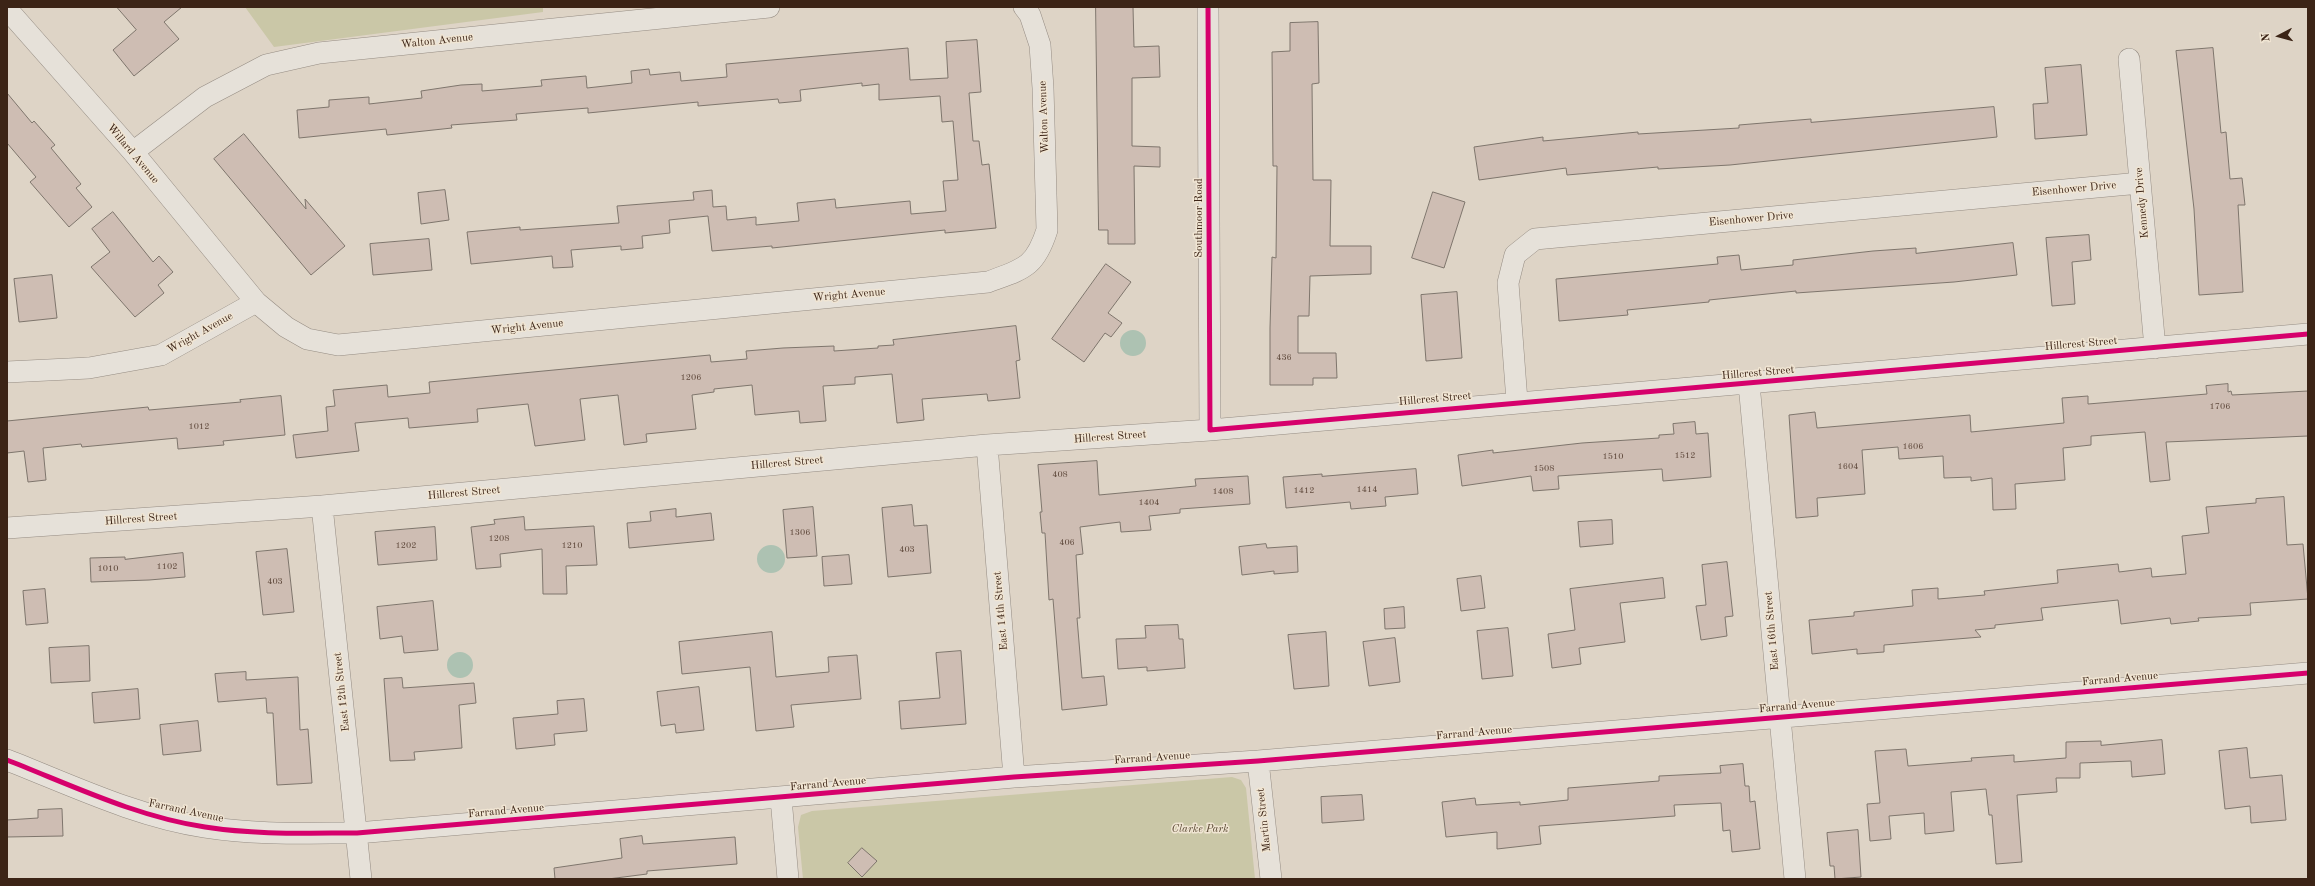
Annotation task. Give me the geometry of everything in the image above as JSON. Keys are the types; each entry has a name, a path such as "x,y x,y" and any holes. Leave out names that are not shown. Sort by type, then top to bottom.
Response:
{"street":[{"name":"Walton Avenue","path":"133,152 205,97 266,65 319,53 769,7"},
{"name":"Walton Avenue","path":"1024,7 1030,14 1040,45 1043,88 1047,230"},
{"name":"Southmoor Road","path":"1208,7 1210,430"},
{"name":"Willard Avenue","path":"7,9 133,152 256,302"},
{"name":"Kennedy Drive","path":"2129,59 2155,348"},
{"name":"Eisenhower Drive","path":"1517,401 1508,283 1514,254 1535,239 2140,182"},
{"name":"Wright Avenue","path":"7,372 89,368 161,355 256,302 286,327 307,339 338,345 988,282 1026,268 1041,248 1047,230"},
{"name":"Hillcrest Street","path":"7,528 322,506 987,445 1210,430 1517,401 1749,384 2308,334"},
{"name":"East 16th Street","path":"1749,384 1795,879"},
{"name":"East 14th Street","path":"987,445 1014,777"},
{"name":"East 12th Street","path":"322,506 361,879"},
{"name":"Farrand Avenue","path":"7,760 150,815 205,827 258,833 357,833 1014,777 1258,761 2308,673"},
{"name":"Martin Street","path":"1258,761 1271,879"},
{"path":"781,798 788,879"}],"green space":[{"path":"245,7 543,7 543,12 274,47"},
{"name":"Clarke Park","path":"1232,777 1241,780 1246,788 1255,879 803,879 798,827 801,815 812,811"}],"shaded area":[{"path":"1133,330 1142,334 1146,343 1142,352 1133,356 1124,352 1120,343 1124,334"},
{"path":"771,545 781,549 785,559 781,569 771,573 761,569 757,559 761,549"},
{"path":"460,652 469,656 473,665 469,674 460,678 451,674 447,665 451,656"}],"building":[{"path":"117,7 182,7 164,22 179,39 134,76 113,50 136,30"},
{"path":"1096,7 1133,7 1134,47 1159,46 1160,77 1132,78 1132,146 1160,147 1160,167 1134,166 1135,244 1108,244 1108,230 1099,230"},
{"path":"1318,22 1319,83 1312,84 1313,180 1331,180 1330,246 1371,246 1371,274 1310,276 1309,316 1298,316 1298,353 1336,353 1337,378 1313,378 1313,385 1270,385 1272,257 1276,258 1277,166 1273,166 1272,52 1290,51 1290,23"},
{"path":"977,40 981,92 969,93 973,141 979,141 982,165 989,164 996,228 945,233 945,230 772,248 772,246 712,251 708,216 669,220 670,233 642,236 643,248 621,250 621,246 571,250 573,267 553,268 552,256 471,264 467,232 520,227 520,230 619,223 617,206 694,200 693,192 712,190 713,207 726,206 727,220 756,217 756,225 799,221 797,203 835,199 836,208 910,201 911,214 946,211 943,181 958,180 953,121 942,122 940,96 879,100 879,84 862,86 862,83 800,90 801,101 779,103 778,99 698,106 698,102 588,113 588,108 516,114 517,120 451,125 452,128 387,135 386,129 299,138 297,110 329,107 329,100 369,97 369,104 422,98 421,91 461,85 482,84 482,91 542,86 541,80 586,76 587,88 632,83 631,71 649,69 650,75 680,72 681,81 727,77 726,64 908,48 910,80 948,78 946,42"},
{"path":"2213,48 2221,133 2226,132 2230,179 2242,178 2245,205 2238,205 2243,292 2199,295 2194,209 2176,51"},
{"path":"2081,65 2087,135 2035,139 2033,104 2048,103 2045,68"},
{"path":"7,93 32,123 34,121 55,145 51,148 81,184 76,188 92,207 69,227 30,182 36,177 7,143"},
{"path":"1994,107 1997,137 1730,165 1658,169 1658,167 1567,175 1566,168 1479,180 1474,147 1543,137 1543,141 1638,132 1638,134 1739,128 1739,125 1811,119 1811,122"},
{"path":"244,134 306,209 305,199 345,246 311,275 214,159"},
{"path":"445,190 449,220 421,224 418,193"},
{"path":"1433,192 1465,202 1444,268 1412,258"},
{"path":"113,212 153,262 159,256 173,272 158,285 164,293 135,317 91,267 110,252 92,229"},
{"path":"2089,235 2091,260 2072,262 2075,304 2052,306 2046,238"},
{"path":"429,239 432,270 373,275 370,244"},
{"path":"2013,243 2017,275 1954,282 1796,293 1796,291 1709,300 1709,302 1627,310 1628,315 1559,321 1556,279 1718,264 1717,257 1739,255 1741,270 1793,265 1793,260 1873,251 1916,248 1916,253"},
{"path":"1106,264 1131,282 1108,313 1122,323 1111,337 1105,333 1084,362 1052,339"},
{"path":"52,275 57,318 19,322 14,279"},
{"path":"1457,292 1462,358 1426,361 1421,295"},
{"path":"1016,326 1020,360 1016,361 1020,398 988,401 987,394 922,399 924,420 897,423 892,374 855,377 855,384 823,386 826,421 800,423 799,411 755,415 752,385 714,389 714,392 692,395 696,429 646,434 647,442 624,445 618,395 580,399 585,440 535,446 528,404 477,409 478,422 409,428 408,418 355,423 359,451 296,458 293,435 328,431 326,407 335,406 333,390 387,385 388,397 430,393 429,382 710,355 711,362 747,359 746,351 783,348 834,346 834,351 878,348 878,346 894,345 893,340"},
{"path":"2228,384 2228,392 2231,391 2232,395 2308,391 2308,436 2166,442 2170,480 2150,482 2145,432 2091,436 2091,445 2063,448 2065,480 2015,484 2016,509 1993,510 1992,478 1971,481 1971,477 1944,478 1943,456 1899,459 1898,447 1862,450 1865,494 1817,498 1818,516 1796,518 1789,415 1815,412 1817,428 1970,415 1971,432 2064,423 2062,398 2088,396 2088,404 2207,394 2206,386"},
{"path":"281,396 285,435 223,441 224,445 178,449 177,438 82,447 81,444 43,448 46,480 28,482 24,451 7,453 7,421 148,407 149,410 241,402 240,400"},
{"path":"1695,422 1696,434 1708,433 1711,477 1663,481 1662,469 1558,476 1559,489 1533,491 1531,476 1462,486 1458,455 1493,450 1493,453 1582,443 1659,438 1659,435 1674,434 1673,424"},
{"path":"1097,461 1099,495 1196,486 1195,479 1248,476 1250,504 1180,509 1180,513 1149,516 1151,530 1121,532 1120,522 1080,527 1083,554 1076,555 1080,618 1077,618 1082,678 1104,676 1107,705 1062,710 1053,599 1049,600 1045,533 1042,533 1040,512 1042,512 1038,465"},
{"path":"1416,469 1418,494 1385,497 1386,506 1351,509 1350,502 1286,508 1283,477 1322,474 1322,476"},
{"path":"2284,497 2287,545 2303,544 2308,599 2250,603 2251,615 2198,618 2199,621 2171,624 2170,618 2121,624 2118,600 2041,608 2043,620 1995,625 1995,628 1975,630 1981,637 1884,645 1884,652 1857,654 1857,649 1812,654 1809,620 1854,616 1854,612 1913,606 1912,590 1938,588 1938,599 1985,595 1984,591 2058,583 2057,570 2118,564 2119,572 2151,568 2152,577 2186,574 2182,536 2209,533 2206,507 2256,503 2256,499"},
{"path":"912,505 914,526 927,525 931,573 888,577 882,508"},
{"path":"813,507 817,556 787,558 783,510"},
{"path":"676,509 676,517 711,513 714,540 629,548 627,523 651,521 650,512"},
{"path":"524,517 525,530 594,526 597,565 566,566 567,594 543,594 542,549 500,554 501,567 476,569 471,527 495,524 494,520"},
{"path":"1612,520 1613,544 1580,547 1578,522"},
{"path":"435,527 437,560 378,565 375,532"},
{"path":"1266,544 1267,548 1297,546 1298,572 1274,574 1274,571 1242,575 1239,547"},
{"path":"287,549 294,612 263,615 256,552"},
{"path":"183,553 185,577 91,582 90,558 125,557 125,559"},
{"path":"849,555 852,584 824,586 822,557"},
{"path":"1727,562 1733,616 1725,617 1727,636 1701,640 1696,606 1706,605 1702,565"},
{"path":"1481,576 1485,608 1461,611 1457,579"},
{"path":"1663,578 1665,598 1620,603 1625,642 1579,648 1581,664 1552,668 1548,634 1575,630 1570,589"},
{"path":"45,589 48,623 26,625 23,591"},
{"path":"433,601 438,650 404,653 402,636 380,639 377,607"},
{"path":"1404,607 1405,628 1385,629 1384,609"},
{"path":"1178,625 1179,639 1183,639 1185,668 1147,671 1147,667 1118,669 1116,639 1146,638 1145,626"},
{"path":"1508,628 1513,676 1482,679 1477,631"},
{"path":"772,632 776,677 829,672 828,657 857,655 861,699 791,705 794,727 756,731 750,667 682,674 679,642"},
{"path":"1326,632 1329,686 1294,689 1288,635"},
{"path":"1395,638 1400,682 1369,686 1363,642"},
{"path":"89,646 90,681 51,683 49,648"},
{"path":"961,651 966,724 901,729 899,701 940,698 936,653"},
{"path":"246,672 246,680 298,677 300,730 308,729 312,783 277,785 273,713 267,713 266,698 218,702 215,674"},
{"path":"402,678 403,688 474,683 476,703 459,705 462,748 414,752 415,760 390,761 384,679"},
{"path":"699,687 704,730 676,733 675,724 661,726 657,692"},
{"path":"138,689 140,719 94,723 92,693"},
{"path":"584,699 587,731 554,734 555,745 516,749 513,718 558,714 557,701"},
{"path":"198,721 201,751 163,755 160,725"},
{"path":"2162,740 2165,774 2132,777 2131,761 2080,763 2080,778 2056,778 2057,792 2017,795 2022,862 1996,864 1992,815 1989,815 1986,789 1951,792 1954,831 1925,834 1924,813 1889,816 1891,839 1870,841 1867,804 1880,803 1875,751 1906,749 1908,766 1972,761 1971,758 2014,755 2014,762 2066,758 2066,742 2101,741 2101,745"},
{"path":"2247,748 2250,778 2282,775 2286,820 2251,823 2250,806 2225,809 2219,751"},
{"path":"1743,764 1745,786 1749,786 1750,802 1755,801 1760,849 1732,852 1730,830 1723,831 1721,803 1674,805 1675,816 1539,826 1541,844 1497,849 1497,832 1446,837 1442,802 1475,798 1476,805 1520,802 1520,805 1568,800 1568,788 1659,781 1659,776 1721,773 1720,766"},
{"path":"1362,795 1364,820 1322,823 1321,797"},
{"path":"62,809 63,836 7,837 7,820 38,818 38,810"},
{"path":"1858,830 1861,877 1835,879 1834,866 1830,866 1827,833"},
{"path":"642,836 643,844 735,837 737,864 647,871 647,874 608,879 555,879 554,868 622,858 620,839"},
{"path":"862,848 877,861 862,877 848,863"}],"cycle path":[{"path":"1208,7 1210,430 2308,334"},
{"path":"7,760 129,808 180,822 224,830 281,833 357,833 1014,777 1258,761 2308,673"}]}
